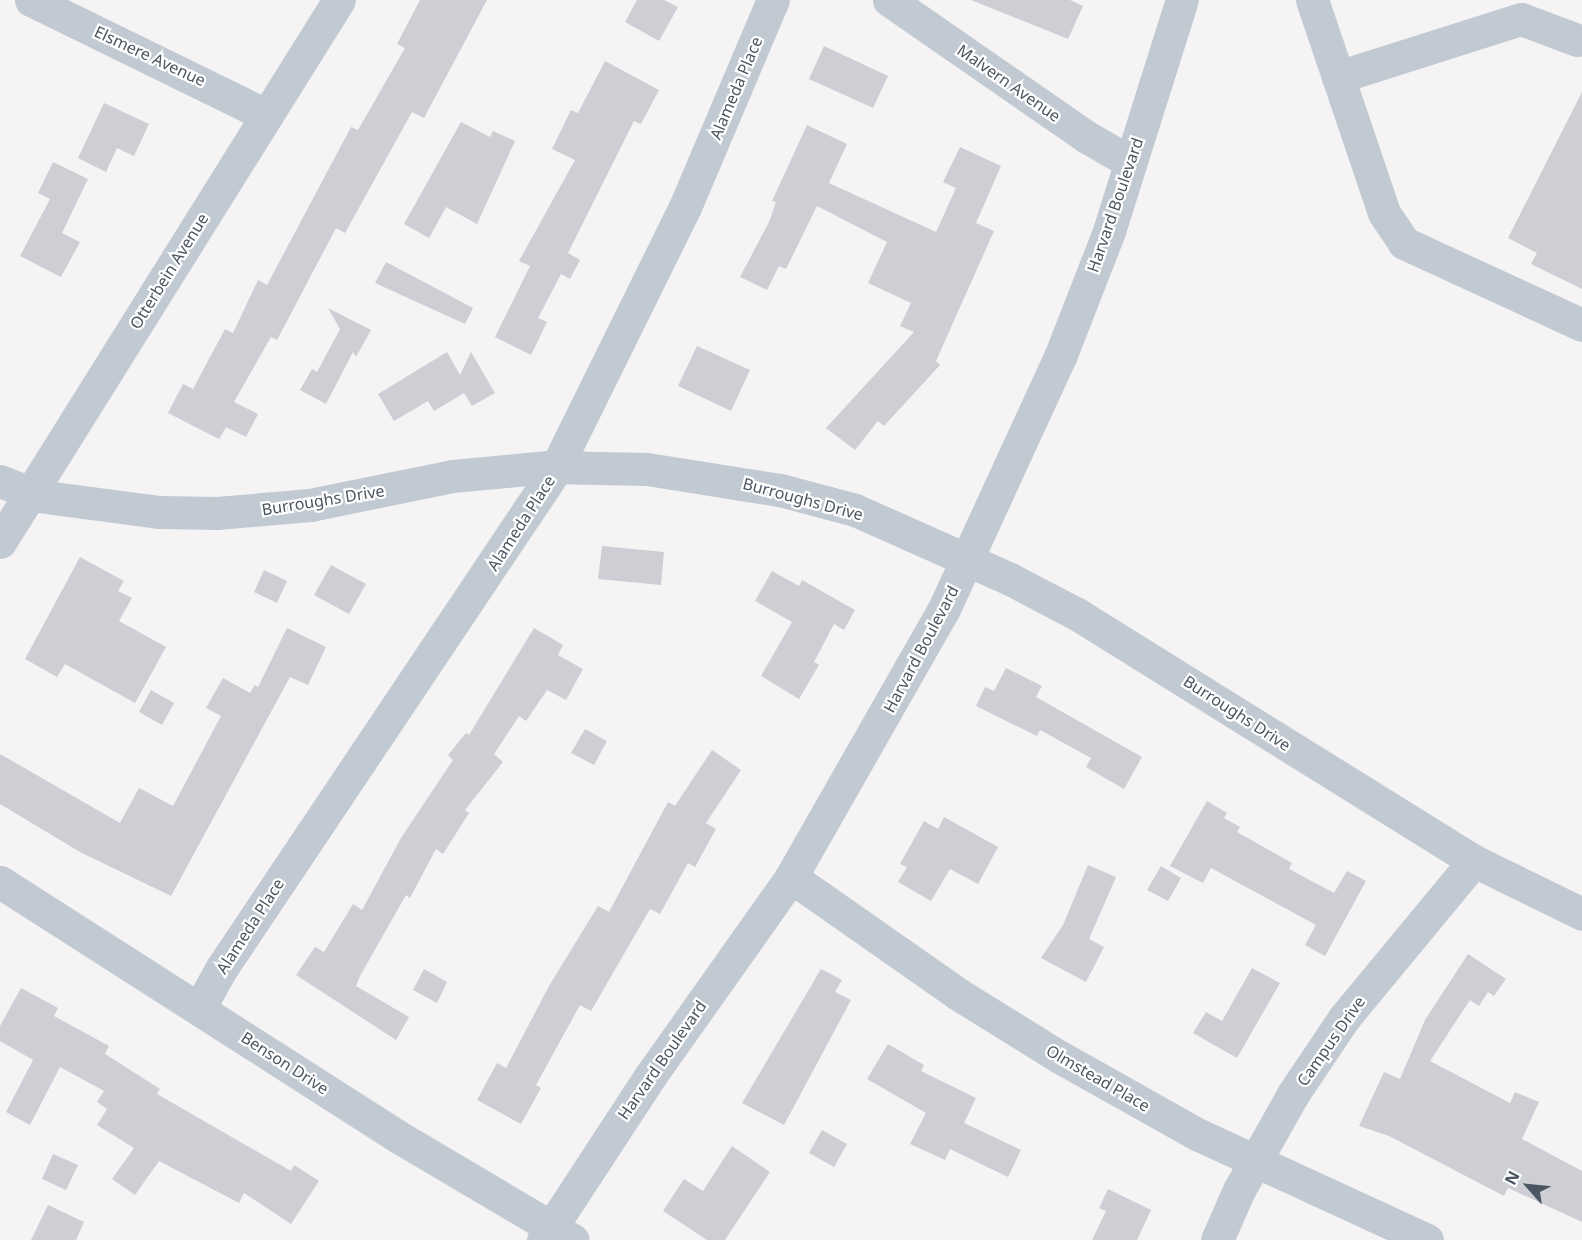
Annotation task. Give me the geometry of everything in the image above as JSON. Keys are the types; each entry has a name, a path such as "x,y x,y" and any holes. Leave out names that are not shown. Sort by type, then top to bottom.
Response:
{"street":[{"name":"Elsmere Avenue","path":"31,0 267,115"},
{"name":"Otterbein Avenue","path":"0,542 339,0"},
{"name":"Alameda Place","path":"200,1007 557,466 685,207 773,0"},
{"name":"Malvern Avenue","path":"889,0 1087,137 1130,162"},
{"name":"Harvard Boulevard","path":"556,1236 651,1075 791,877 908,676 967,559 1060,357 1130,162 1182,0"},
{"path":"1312,0 1384,213 1404,243 1582,325"},
{"path":"1338,77 1521,19 1576,40"},
{"name":"Burroughs Drive","path":"0,481 30,493 160,512 217,513 310,505 452,476 557,466 692,473 780,490 855,510 967,559 1077,614 1474,861 1582,914"},
{"name":"Campus Drive","path":"1217,1240 1255,1161 1344,1018 1474,861"},
{"name":"Olmstead Place","path":"791,877 958,994 1058,1056 1255,1161 1427,1240"},
{"name":"Benson Drive","path":"0,882 200,1007 397,1136 556,1236"}],"building":[{"path":"420,0 487,0 424,118 412,112 345,233 336,228 277,340 271,337 234,402 258,414 246,437 226,427 219,439 168,413 183,384 193,389 225,329 233,333 258,280 267,285 351,127 358,130 405,48 397,44"},
{"path":"637,0 664,0 678,7 659,41 625,22"},
{"path":"971,0 1070,0 1083,6 1068,39"},
{"path":"824,46 888,76 873,108 809,79"},
{"path":"605,61 659,90 641,124 634,121 568,253 580,260 570,279 561,274 538,318 547,322 531,355 495,337 530,266 519,261 575,160 552,149 571,110 578,113"},
{"path":"1582,92 1582,289 1531,264 1537,253 1508,238"},
{"path":"104,103 149,124 134,156 117,148 106,172 78,158"},
{"path":"461,122 490,137 493,131 515,141 477,224 446,207 429,238 404,224"},
{"path":"807,125 847,144 829,183 936,232 956,188 943,182 960,147 1001,166 976,223 994,231 936,361 940,365 884,426 878,421 855,450 826,428 914,332 900,326 911,303 868,283 887,242 817,206 786,269 779,266 767,290 740,277 769,222 776,202 772,201"},
{"path":"53,162 88,179 62,233 80,242 61,277 20,256 50,199 38,193"},
{"path":"386,262 473,308 465,324 375,283"},
{"path":"328,308 371,330 356,357 353,352 326,404 300,390 312,369 317,372 340,329"},
{"path":"697,346 750,370 731,411 678,386"},
{"path":"447,352 460,375 471,352 495,393 472,406 464,393 434,411 428,401 394,421 378,394"},
{"path":"602,546 664,552 661,585 598,579"},
{"path":"80,557 124,581 118,591 132,598 119,621 166,647 135,703 65,664 57,677 25,659"},
{"path":"331,565 366,584 349,614 314,595"},
{"path":"264,570 287,581 277,603 254,592"},
{"path":"772,571 799,586 802,580 855,610 844,630 834,624 814,662 819,665 799,699 761,676 792,622 755,601"},
{"path":"287,628 326,647 308,685 290,677 171,896 80,852 0,804 0,754 120,823 139,788 173,806 221,716 206,708 223,678 250,693 255,685 258,687"},
{"path":"534,628 563,645 558,655 583,669 566,700 547,690 526,721 519,716 494,754 503,762 465,810 469,813 443,854 436,849 410,898 406,895 360,976 356,986 409,1017 396,1040 296,975 315,947 324,952 353,904 362,910 401,838 453,760 448,755 466,733 469,735"},
{"path":"1006,668 1042,686 1036,697 1142,757 1124,789 1086,767 1091,758 1040,730 1037,736 976,706 985,687 994,691"},
{"path":"151,690 174,703 162,725 139,712"},
{"path":"585,729 607,741 594,765 571,753"},
{"path":"712,750 741,770 706,823 716,829 695,867 688,863 660,914 650,909 591,1011 580,1005 536,1085 541,1088 521,1124 477,1100 497,1063 506,1068 549,986 598,906 609,912 668,802 675,806"},
{"path":"1207,801 1227,813 1224,818 1240,827 1237,832 1292,863 1289,869 1334,893 1347,871 1366,881 1325,956 1305,945 1316,925 1211,868 1203,883 1170,866"},
{"path":"944,817 998,847 978,884 950,869 931,901 898,882 907,867 900,864 924,821 938,829"},
{"path":"1088,865 1116,877 1089,939 1104,947 1086,982 1041,958 1063,925"},
{"path":"1161,866 1181,878 1168,901 1147,890"},
{"path":"1468,954 1506,979 1494,996 1488,992 1479,1006 1470,1000 1430,1061 1510,1103 1515,1092 1539,1102 1522,1139 1582,1171 1582,1222 1508,1188 1504,1196 1389,1136 1359,1126 1384,1072 1400,1079 1425,1020"},
{"path":"1252,968 1280,983 1237,1058 1193,1033 1206,1012 1222,1021"},
{"path":"424,969 447,982 437,1003 413,990"},
{"path":"821,969 842,980 835,992 851,1000 784,1125 742,1103"},
{"path":"21,988 58,1008 54,1016 109,1046 105,1054 160,1089 157,1094 291,1171 294,1165 319,1181 291,1224 244,1193 239,1203 159,1161 135,1195 112,1179 134,1148 97,1125 107,1109 97,1102 104,1091 60,1067 30,1125 6,1112 33,1060 0,1041 0,1026"},
{"path":"888,1044 924,1065 921,1071 976,1098 964,1123 1021,1150 1008,1177 950,1149 945,1160 910,1144 926,1113 867,1079"},
{"path":"822,1130 847,1144 834,1167 809,1153"},
{"path":"732,1146 770,1172 725,1240 707,1240 663,1211 684,1179 703,1191"},
{"path":"53,1154 78,1165 66,1190 42,1179"},
{"path":"1108,1189 1151,1210 1137,1240 1092,1240 1106,1211 1099,1208"},
{"path":"48,1205 84,1222 76,1240 31,1240"}]}
